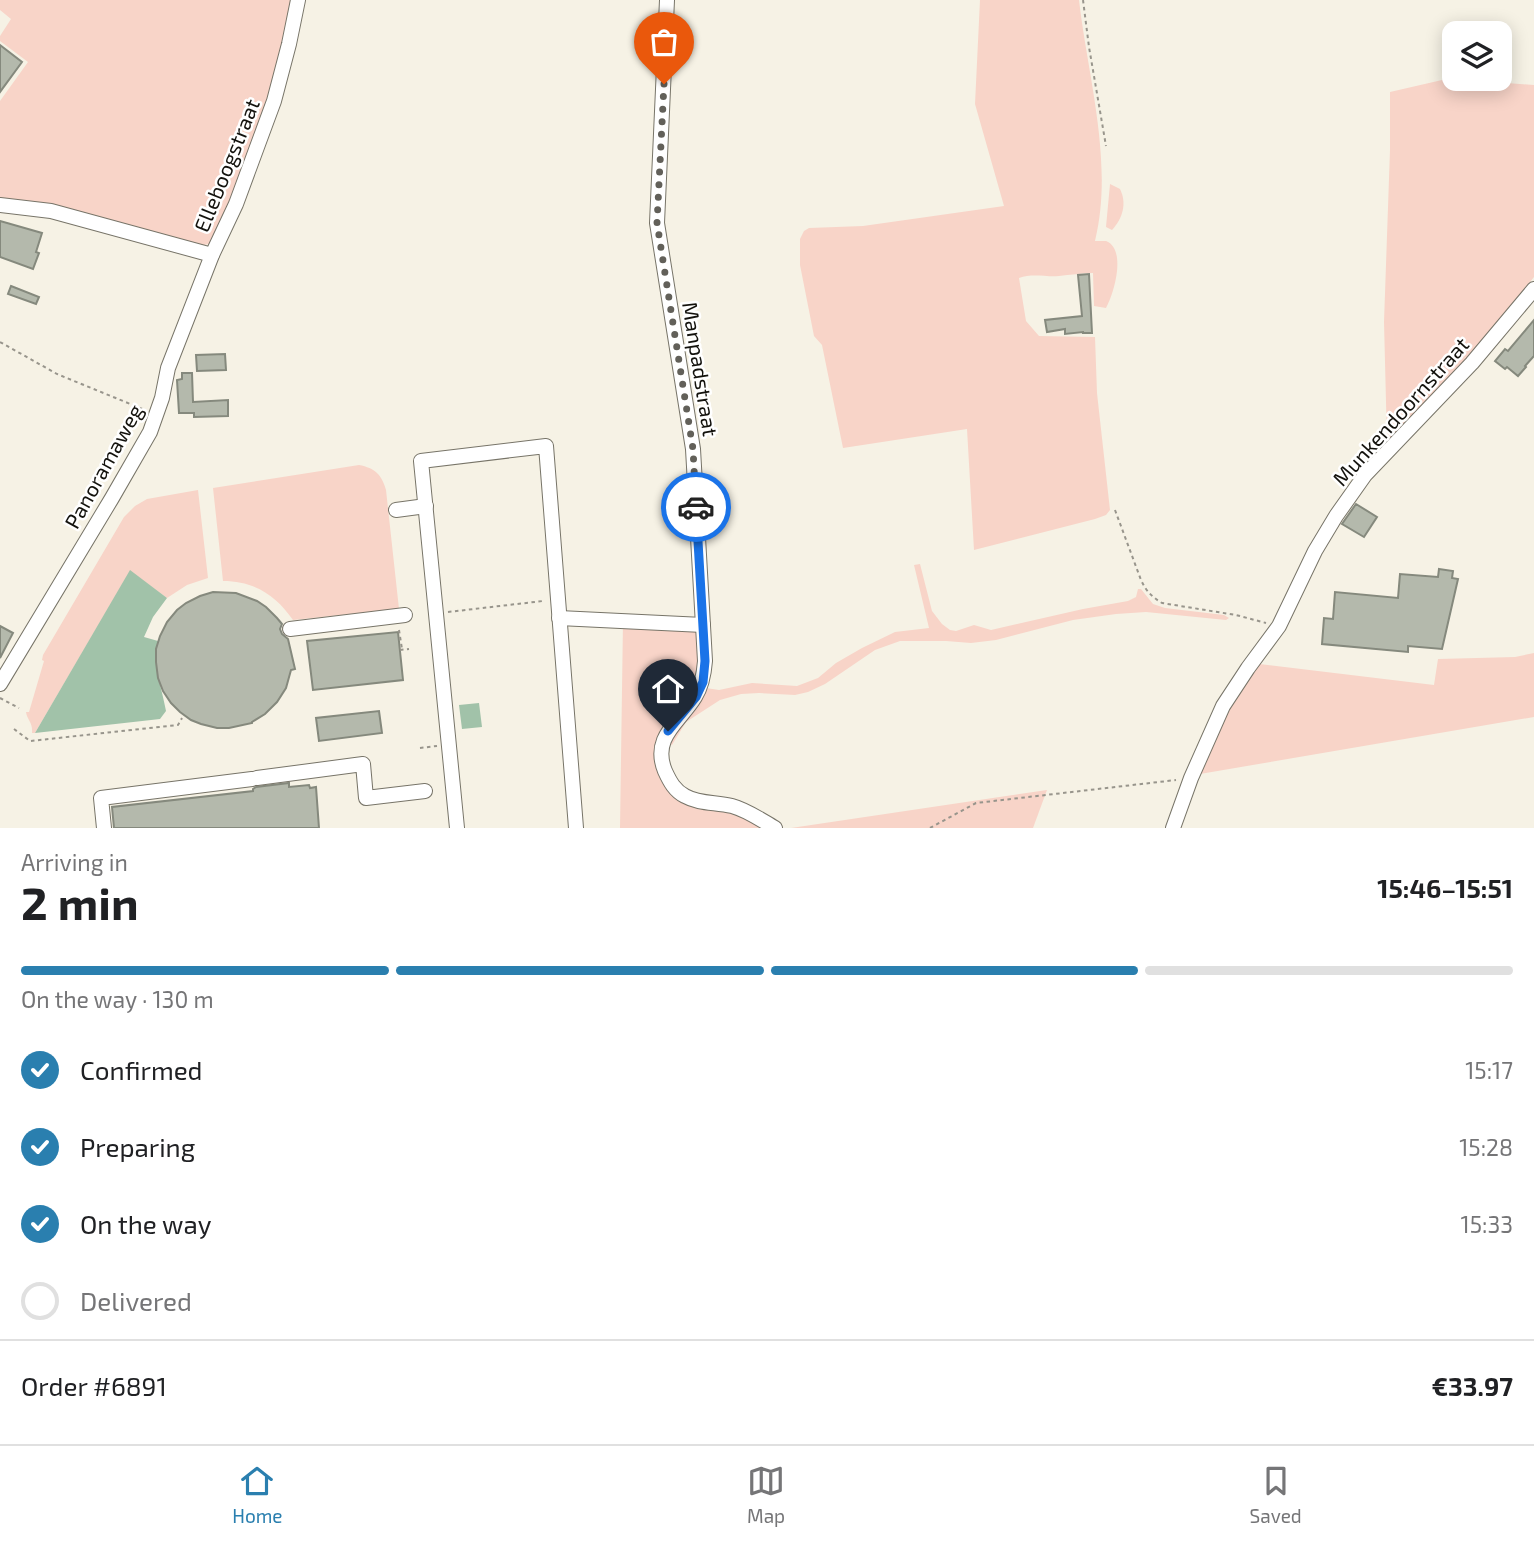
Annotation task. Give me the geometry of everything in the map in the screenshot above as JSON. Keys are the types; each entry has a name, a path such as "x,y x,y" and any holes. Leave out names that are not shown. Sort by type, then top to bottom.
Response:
{"street":[{"name":"Elleboogstraat","path":"0,205 51,211 212,255 236,204 275,101 298,0"},
{"name":"Manpadstraat","path":"667,0 657,223 693,449 705,661 703,682 696,697 673,724 661,751 664,769 678,791 697,801 746,811 775,828"},
{"name":"Panoramaweg","path":"0,684 150,432 162,398 168,368 212,255"},
{"name":"Munkendoornstraat","path":"1173,828 1191,778 1223,706 1279,626 1315,551 1350,495 1365,475 1472,363 1534,289"},
{"path":"457,828 421,461 546,446 576,828"},
{"path":"396,510 426,506"},
{"path":"290,629 402,616"},
{"path":"559,618 703,625"},
{"path":"104,828 101,798 363,764 366,798 425,791"}],"path":[{"path":"1083,0 1105,146"},
{"path":"0,342 57,374 157,415"},
{"path":"1115,510 1146,590 1151,596 1162,603 1236,615 1279,626"},
{"path":"436,613 558,599"},
{"path":"402,616 401,650 409,649"},
{"path":"0,698 19,708"},
{"path":"14,729 30,741 178,724 182,718"},
{"path":"420,748 438,746"},
{"path":"930,828 976,803 1191,778"}],"shaded area":[{"path":"0,0 292,0 270,95 213,243 204,245 0,202 0,101 28,62 0,41 0,36 11,19 0,10"},
{"path":"980,0 1079,0 1101,151 1100,211 1095,241 1106,241 1112,246 1116,253 1117,272 1106,308 1094,306 1093,273 1019,278 1026,321 1039,336 1095,337 1097,393 1110,510 1106,515 1095,519 974,550 967,429 843,448 822,345 814,336 800,265 800,239 809,228 863,226 1004,206 975,104"},
{"path":"1442,80 1442,91 1512,91 1512,83 1534,85 1534,277 1469,359 1387,442 1384,322 1390,92"},
{"path":"1110,184 1120,189 1123,200 1121,215 1112,230 1106,227"},
{"path":"359,465 377,473 386,490 399,609 293,620 279,603 263,591 245,584 223,581 213,488"},
{"path":"198,490 208,578 187,585 167,598 130,571 35,733 32,733 26,712 29,712 44,661 43,655 124,517 147,499"},
{"path":"920,564 932,611 950,630 956,631 974,625 991,630 1128,601 1136,597 1138,589 1141,589 1153,604 1165,608 1224,615 1229,618 1226,620 1146,612 1116,614 1073,620 996,640 971,643 900,641 875,650 825,684 808,692 795,695 741,694 720,700 686,722 672,745 668,743 706,688 719,690 752,683 797,686 818,678 836,663 895,632 929,628 914,565"},
{"path":"130,570 167,598 153,617 144,637 158,641 157,668 166,711 160,719 35,733"},
{"path":"623,621 699,624 699,682 663,734 673,792 729,810 768,828 620,828"},
{"path":"1534,653 1534,717 1200,774 1231,703 1259,664 1434,685 1438,659 1515,657"},
{"path":"479,703 482,727 462,729 459,705"},
{"path":"1047,790 1033,828 791,828"}],"building":[{"path":"0,45 22,62 0,92"},
{"path":"0,221 42,233 33,269 0,257"},
{"path":"1089,274 1092,333 1065,334 1065,329 1047,332 1045,320 1082,316 1078,275"},
{"path":"11,286 39,297 36,304 8,294"},
{"path":"1534,320 1534,356 1518,376 1495,361 1505,349 1508,351"},
{"path":"225,354 226,370 197,371 196,355"},
{"path":"182,373 192,373 193,402 228,400 228,416 194,417 194,413 179,413 177,380 182,379"},
{"path":"1356,504 1377,517 1364,537 1342,524"},
{"path":"1439,569 1453,571 1452,578 1458,579 1442,649 1408,646 1408,652 1322,644 1324,618 1333,619 1335,592 1398,598 1400,574 1438,577"},
{"path":"213,592 236,593 266,607 282,624 280,629 288,639 295,669 291,670 286,688 277,702 265,714 252,723 229,728 201,724 180,712 163,691 156,662 156,649 167,622 186,603"},
{"path":"0,626 13,633 0,658"},
{"path":"398,632 403,680 313,690 307,641"},
{"path":"379,711 382,733 319,741 316,718"},
{"path":"289,783 289,787 316,787 319,828 114,828 112,807 253,791 256,787"}],"way so far":[{"path":"664,84 657,223 693,449 696,507"}],"route":[{"path":"668,731 696,697 703,682 705,661 696,507"}]}
